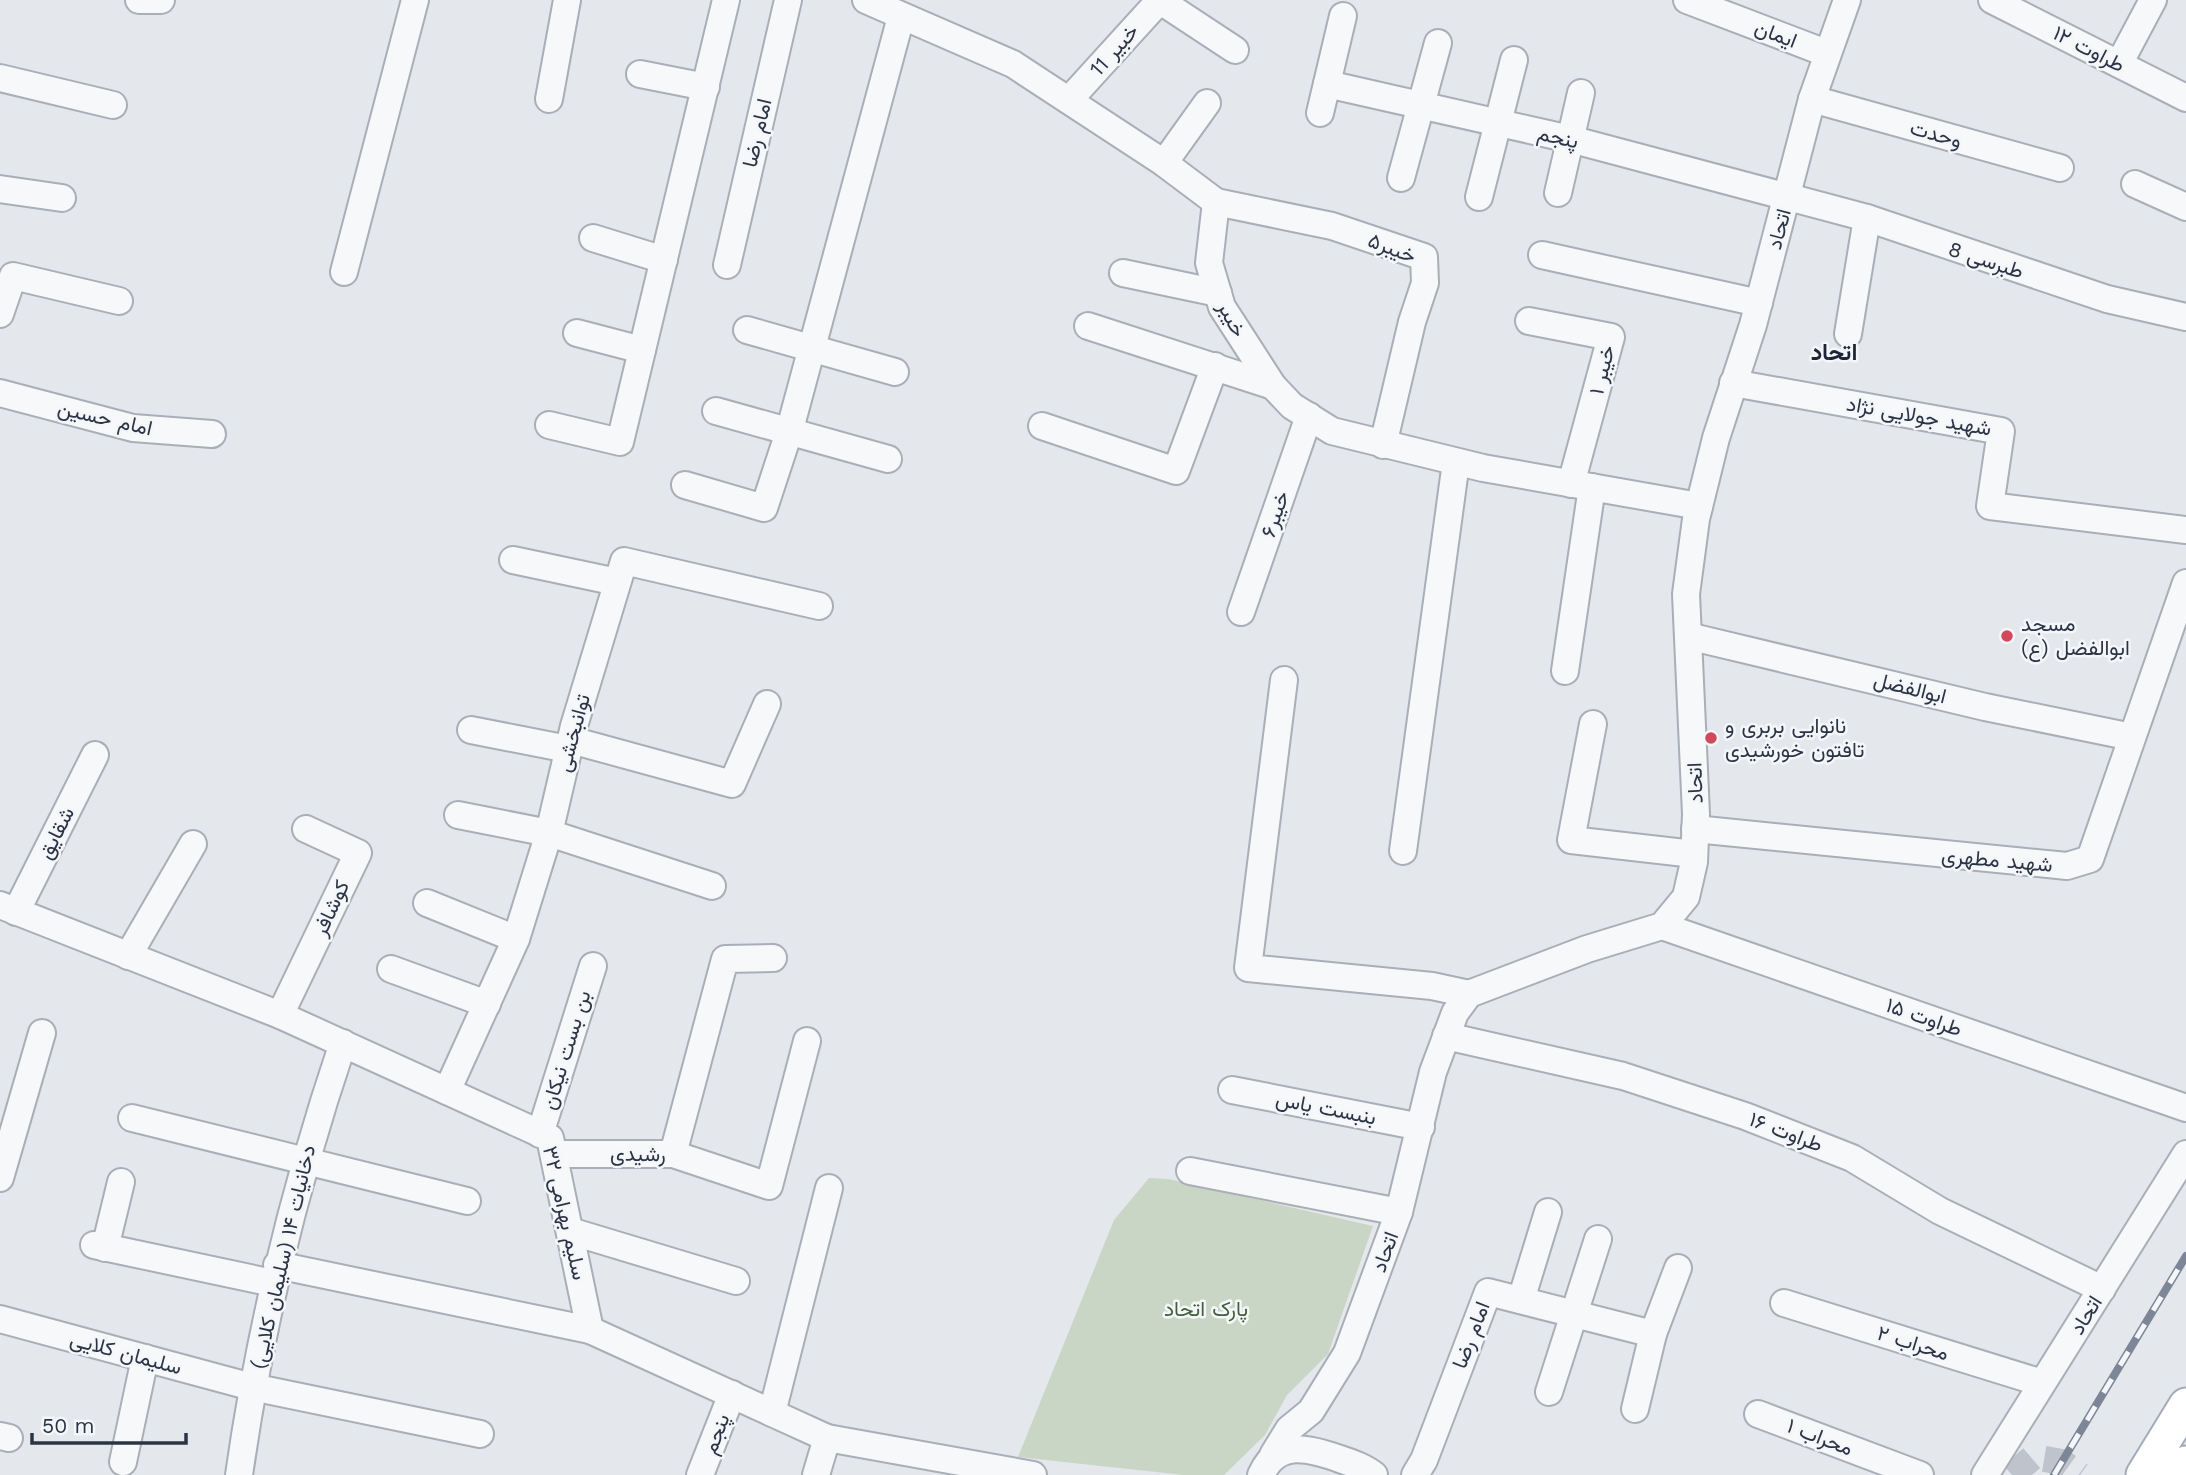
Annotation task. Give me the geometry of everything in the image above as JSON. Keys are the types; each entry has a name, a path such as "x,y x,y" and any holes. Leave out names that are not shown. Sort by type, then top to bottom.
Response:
{"main road":[{"path":"2143,1475 2186,1405"},
{"path":"2178,1475 2186,1462"}],"street":[{"path":"139,0 161,0"},
{"path":"344,272 415,0"},
{"path":"549,99 567,0"},
{"path":"550,425 620,442 726,0"},
{"name":"امام رضا","path":"727,265 788,0"},
{"path":"866,0 1013,64 1164,163 1216,202"},
{"path":"1159,0 1235,50"},
{"name":"خبیر 11","path":"1069,100 1159,0"},
{"name":"ایمان","path":"1687,0 1826,53"},
{"name":"اتحاد","path":"1662,926 1686,897 1695,841 1686,594 1699,506 1733,383 1759,303 1812,99 1826,53 1847,0"},
{"path":"2119,64 2153,0"},
{"name":"طراوت ۱۲","path":"2002,2 2186,98"},
{"path":"1321,113 1343,16"},
{"path":"685,485 764,508 790,429 901,17"},
{"path":"1402,178 1438,43"},
{"path":"1479,197 1514,60"},
{"path":"640,74 706,87"},
{"path":"0,78 113,105"},
{"name":"پنجم","path":"1327,84 1570,139 1787,198"},
{"path":"1558,192 1581,93"},
{"name":"وحدت","path":"1812,99 2060,168"},
{"path":"1164,163 1207,103"},
{"path":"2135,184 2186,207"},
{"path":"0,189 62,198"},
{"name":"طبرسی 8","path":"1787,198 1867,218 2107,299 2186,317"},
{"name":"خیبر","path":"1216,202 1209,263 1222,307 1273,386 1292,406 1332,431 1383,445 1582,486 1699,506"},
{"name":"خیبر۵","path":"1216,202 1332,226 1424,257 1425,283 1412,322 1383,445"},
{"path":"1848,334 1867,218"},
{"path":"593,238 664,260"},
{"path":"1542,255 1759,303"},
{"path":"1123,273 1218,293"},
{"path":"0,314 13,276 119,301"},
{"name":"خیبر ۱","path":"1529,321 1611,337 1582,486"},
{"path":"1088,326 1273,386"},
{"path":"747,330 812,346 895,372"},
{"path":"578,333 642,350"},
{"path":"1042,426 1176,471 1215,366"},
{"name":"شهید جولایی نژاد","path":"1733,383 2001,431 1990,506 2186,530"},
{"name":"امام حسین","path":"0,393 133,429 212,434"},
{"path":"716,411 790,429 888,459"},
{"name":"خیبر۶","path":"1241,612 1309,416"},
{"path":"1404,851 1456,461"},
{"path":"1565,671 1582,486"},
{"path":"513,561 617,582 624,561 819,606"},
{"name":"توانبخشی","path":"447,1091 516,939 549,832 569,745 617,582"},
{"name":"شهید مطهری","path":"1695,841 2067,866 2090,859 2186,583"},
{"name":"ابوالفضل","path":"1688,636 1985,707 2132,737"},
{"path":"1284,680 1248,968 1432,986 1469,994 1587,948 1662,926"},
{"path":"471,730 569,745 733,784 767,704"},
{"path":"1593,724 1571,840 1695,841"},
{"name":"شقایق","path":"8,908 95,755"},
{"path":"458,815 549,832 712,887"},
{"name":"کوشافر","path":"281,1015 358,853 306,829"},
{"path":"128,956 193,844"},
{"path":"427,903 516,939"},
{"name":"سلیم بهرامی ۳۲","path":"8,908 281,1015 447,1091 547,1144 570,1231 590,1330"},
{"name":"طراوت ۱۵","path":"1662,926 2186,1108"},
{"path":"673,1154 725,959 774,958"},
{"name":"بن بست نیکان","path":"547,1144 593,966"},
{"path":"391,969 487,1004"},
{"name":"اتحاد","path":"1264,1470 1289,1429 1311,1411 1347,1353 1399,1212 1433,1072 1455,1013 1469,994"},
{"path":"0,1178 43,1033"},
{"name":"طراوت ۱۶","path":"1446,1036 1623,1076 1757,1121 1852,1158 1940,1210 2102,1289"},
{"name":"رشیدی","path":"547,1144 673,1154 769,1186 807,1041"},
{"name":"دخانیات ۱۴ (سلیمان کلایی)","path":"239,1475 252,1387 275,1274 305,1159 343,1043"},
{"name":"بنبست یاس","path":"1232,1090 1421,1127"},
{"path":"132,1118 467,1201"},
{"name":"اتحاد","path":"1985,1475 2186,1154"},
{"path":"1191,1171 1399,1212"},
{"path":"121,1182 100,1247 275,1274 590,1330 827,1438 1018,1474"},
{"path":"772,1413 829,1188"},
{"path":"1521,1300 1548,1212"},
{"path":"570,1231 736,1281"},
{"path":"1549,1392 1598,1239"},
{"path":"1635,1409 1653,1334 1678,1268"},
{"name":"امام رضا","path":"1382,1475 1420,1468 1488,1292 1653,1334"},
{"name":"محراب ۲","path":"1784,1303 2042,1383"},
{"name":"سلیمان کلایی","path":"0,1319 252,1387 480,1434"},
{"path":"123,1462 145,1358"},
{"name":"پنجم","path":"700,1475 732,1394"},
{"name":"اتحاد","path":"1305,1448 1311,1411"},
{"name":"محراب ۱","path":"1758,1414 1920,1475"},
{"path":"816,1475 827,1438"},
{"path":"1264,1470 1284,1449 1305,1448 1365,1468 1374,1475"}],"green space":[{"name":"پارک اتحاد","path":"1149,1178 1168,1179 1373,1226 1328,1354 1287,1395 1265,1435 1224,1475 1184,1475 1018,1457 1114,1220"}],"tunnel":[{"path":"2012,1475 2033,1457 2062,1462 2080,1475"}],"railway":[{"path":"2054,1475 2186,1256"}],"place":[{"name":"مسجد ابوالفضل (ع)","path":"2007,636"},
{"name":"نانوایی بربری و تافتون خورشیدی","path":"1711,738"}],"district":[{"name":"اتحاد","path":"1834,352"}]}
